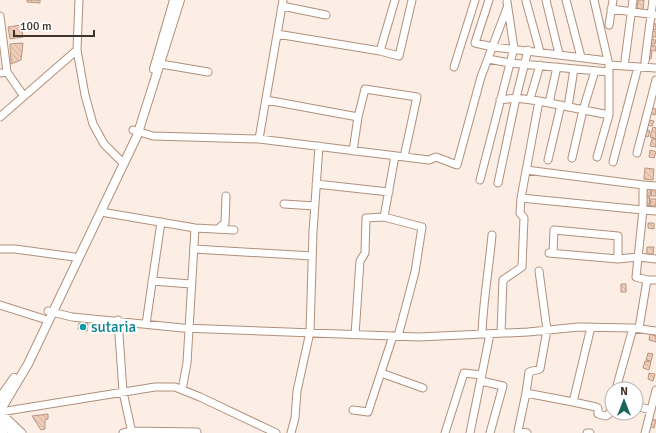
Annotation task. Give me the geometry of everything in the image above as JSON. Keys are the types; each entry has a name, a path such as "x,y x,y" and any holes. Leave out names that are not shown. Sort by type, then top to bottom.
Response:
{"main road":[{"path":"136,131 174,0"},
{"path":"0,398 23,362 44,319 50,312 101,212 136,131 161,64 180,0"},
{"path":"0,412 28,364 74,257 122,162"},
{"path":"0,421 14,433"}],"street":[{"path":"79,0 78,50 85,95 93,124 104,144 122,162"},
{"path":"380,51 395,0"},
{"path":"278,34 380,51 399,56 412,0"},
{"path":"454,67 475,0"},
{"path":"488,0 475,43 493,47 514,48 581,57 609,66 656,68"},
{"path":"526,0 540,52"},
{"path":"546,0 559,54"},
{"path":"566,0 581,57"},
{"path":"594,0 609,66 609,115 597,157"},
{"path":"609,25 613,0"},
{"path":"625,60 633,0"},
{"path":"645,61 654,14 653,0"},
{"path":"259,139 283,3 326,15"},
{"path":"136,131 153,136 259,139 429,160 436,157 457,165 481,77 507,5 514,48 480,180"},
{"path":"611,8 654,14"},
{"path":"0,16 3,73 24,95"},
{"path":"0,117 78,50"},
{"path":"498,183 528,50"},
{"path":"488,59 510,63 525,63 595,71 609,66"},
{"path":"161,64 208,72"},
{"path":"530,99 540,65"},
{"path":"549,103 557,67"},
{"path":"612,162 638,67"},
{"path":"568,107 574,68"},
{"path":"572,158 583,110 595,71"},
{"path":"637,152 656,80"},
{"path":"353,151 358,117 365,89 417,97 404,157"},
{"path":"500,100 516,98 530,99 609,115"},
{"path":"266,100 358,117"},
{"path":"501,333 503,280 522,266 524,218 520,213 521,198 539,101"},
{"path":"548,160 561,105"},
{"path":"291,433 295,418 297,392 310,332 312,256 319,146"},
{"path":"384,217 395,156"},
{"path":"526,170 656,186"},
{"path":"316,184 389,192"},
{"path":"643,185 643,210 636,277 647,280 656,280"},
{"path":"218,229 225,223 226,196"},
{"path":"521,198 656,211"},
{"path":"284,204 315,206"},
{"path":"101,212 195,228 234,230"},
{"path":"353,410 368,412 381,373 396,336 415,272 422,227 384,217 366,218 365,253 360,261 355,334"},
{"path":"146,324 161,222"},
{"path":"182,390 187,363 195,228"},
{"path":"618,259 618,236 554,230 551,253 618,259 638,257 656,259"},
{"path":"482,334 483,302 488,275 492,235"},
{"path":"0,249 15,249 74,257"},
{"path":"194,249 312,256"},
{"path":"527,433 518,432 529,372 540,369 547,330 539,271"},
{"path":"619,381 636,328 647,280"},
{"path":"152,281 192,284"},
{"path":"0,305 44,319"},
{"path":"50,312 72,317 118,320 188,328 396,336 490,334 591,327 636,328 656,331"},
{"path":"118,320 123,392 132,432"},
{"path":"573,402 591,327"},
{"path":"470,433 490,334"},
{"path":"381,373 423,388"},
{"path":"445,433 464,373 503,386 490,433"},
{"path":"0,412 155,387 175,387 276,433"},
{"path":"645,433 653,410 656,390"},
{"path":"526,393 596,407 598,408 598,414 604,416"},
{"path":"0,412 22,433"},
{"path":"123,433 197,432"}],"building":[{"path":"27,0 40,0 40,3 27,2"},
{"path":"638,0 644,0 643,10 637,10"},
{"path":"650,23 656,24 656,30 650,29"},
{"path":"21,25 23,37 10,39 8,27"},
{"path":"652,31 656,32 656,37 652,37"},
{"path":"649,39 656,40 655,44 648,43"},
{"path":"23,43 21,60 11,64 10,44"},
{"path":"648,45 656,46 656,51 648,50"},
{"path":"648,51 652,52 651,59 647,59"},
{"path":"650,108 656,109 655,115 649,113"},
{"path":"648,120 654,121 652,126 646,125"},
{"path":"653,127 656,128 656,139 650,137"},
{"path":"644,129 650,131 648,137 643,135"},
{"path":"652,139 656,139 656,147 650,146"},
{"path":"650,150 656,152 654,158 649,157"},
{"path":"645,168 654,169 653,180 644,179"},
{"path":"645,188 651,189 650,196 645,196"},
{"path":"652,189 656,189 656,196 651,196"},
{"path":"644,197 650,197 649,206 643,205"},
{"path":"651,199 656,199 656,206 650,206"},
{"path":"648,223 654,223 654,229 648,228"},
{"path":"647,247 654,247 653,254 647,254"},
{"path":"621,284 626,284 626,292 621,292"},
{"name":"sutaria","path":"79,323 88,324 87,331 78,329"},
{"path":"650,334 656,336 656,342 649,340"},
{"path":"648,353 653,354 651,361 646,360"},
{"path":"645,361 651,362 649,370 643,368"},
{"path":"649,373 655,374 653,381 648,379"},
{"path":"48,414 48,419 45,420 45,429 41,430 32,416"},
{"path":"650,419 656,420 654,428 648,426"}],"place":[{"name":"sutaria","path":"83,327"}]}
